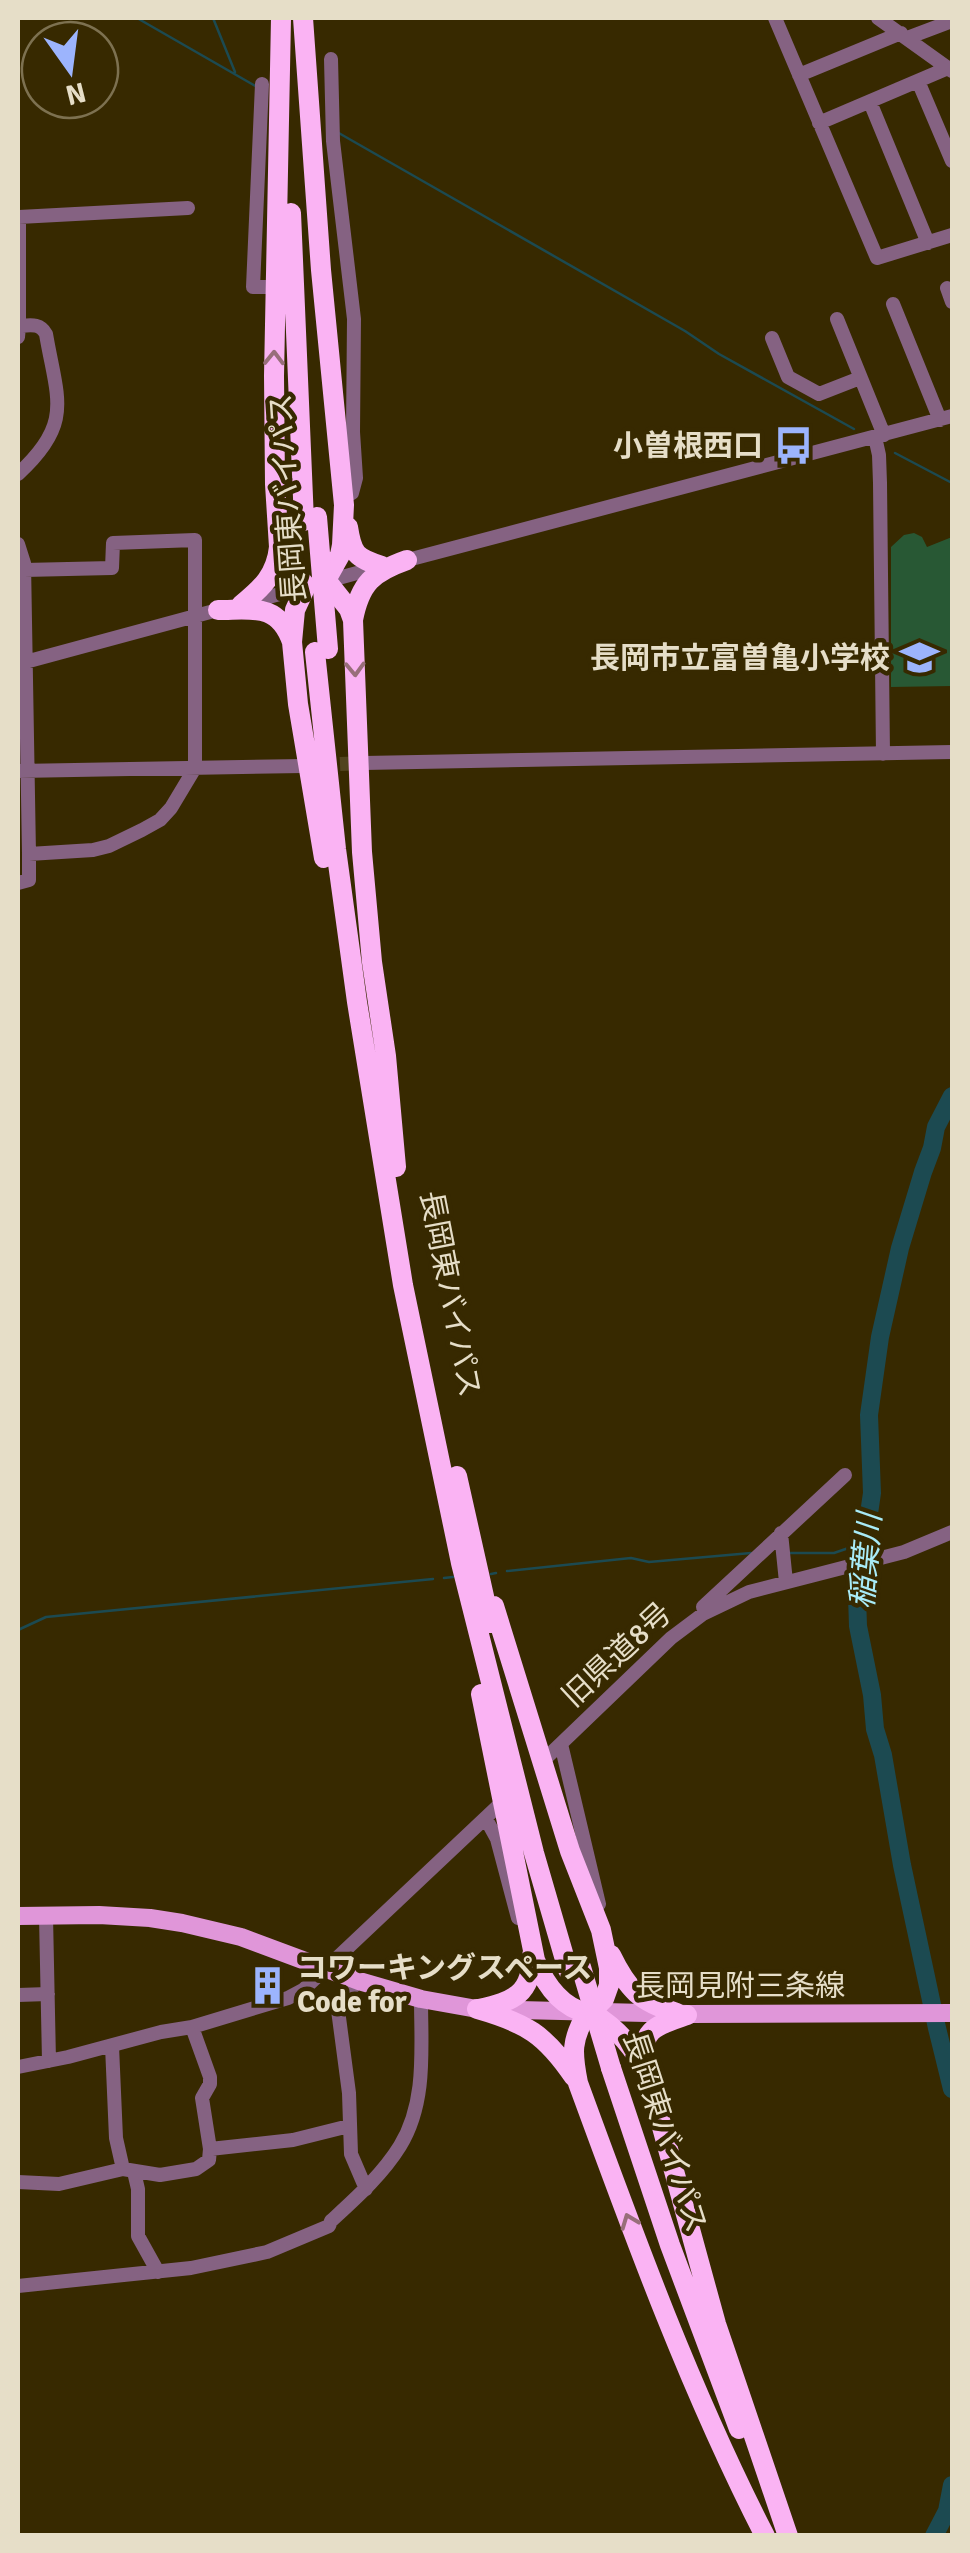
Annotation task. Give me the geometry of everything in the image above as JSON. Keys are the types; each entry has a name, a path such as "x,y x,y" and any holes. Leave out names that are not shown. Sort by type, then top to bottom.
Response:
{"highway":[{"name":"長岡東バイパス","path":"284,18 294,318 336,849 377,1135 406,1302 534,1852 680,2311 765,2536"},
{"path":"241,605 274,572 279,547 274,376 284,18"},
{"name":"長岡東バイパス","path":"302,18 311,519"},
{"path":"302,18 343,501 342,546 296,610 292,642 316,813 377,1135"},
{"path":"343,501 354,551 382,566"},
{"path":"279,547 286,566 349,609 353,620"},
{"path":"396,1167 362,852 353,620 358,598 368,582 386,567 408,560"},
{"path":"218,610 256,608 271,614 292,642"},
{"name":"長岡東バイパス","path":"322,651 396,1167 467,1569"},
{"path":"467,1569 496,1610 570,1851 619,1972 634,1992 656,2007 683,2014"},
{"path":"467,1569 467,1622 530,1938 541,1973 568,2006 589,2013 623,2036 648,2076"},
{"path":"600,1928 609,1985 604,1999 576,2032 572,2058 578,2083 708,2418 765,2536"},
{"path":"477,2009 506,2001 525,1989 532,1974 530,1938"},
{"path":"477,2009 540,2035 578,2083"},
{"path":"683,2014 647,2036 642,2045 648,2076 716,2324 788,2536"},
{"name":"長岡東バイパス","path":"605,2068 780,2536"}],"main road":[{"name":"長岡見附三条線","path":"18,1916 99,1915 182,1923 241,1937 358,1982 477,2009 952,2014"}],"street":[{"path":"878,18 950,69"},
{"path":"780,19 799,75 877,258 952,236"},
{"path":"799,75 952,21"},
{"path":"331,60 332,128 351,284 356,478 352,493 343,501"},
{"path":"819,123 950,69"},
{"path":"918,81 952,161"},
{"path":"262,90 253,288 270,287"},
{"path":"870,102 928,243"},
{"path":"18,474 46,441 58,401 46,334 37,326 18,331 18,217 188,208"},
{"path":"330,286 351,284"},
{"path":"21,662 946,418 893,304"},
{"path":"837,320 879,436 883,754"},
{"path":"772,338 788,377 819,394 860,378"},
{"path":"24,570 112,568 113,543 194,540 196,768 171,808 142,830 94,850 29,854"},
{"path":"18,544 24,570 22,771 29,854 28,880 18,884"},
{"path":"364,763 952,752"},
{"path":"22,771 304,766"},
{"path":"671,1638 845,1475"},
{"path":"781,1532 786,1582"},
{"name":"旧県道8号","path":"546,1758 671,1638 724,1602 922,1546 952,1532"},
{"path":"561,1744 600,1909 600,1928"},
{"path":"18,2067 192,2027 288,1998 313,1983 498,1806"},
{"path":"486,1818 496,1839 517,1918 530,1938"},
{"path":"46,1916 49,2061"},
{"path":"358,1982 339,2003 351,2154 366,2189"},
{"path":"18,1995 48,1994"},
{"path":"18,2286 192,2268 266,2252 329,2226 366,2189 402,2144 418,2098 422,2067 421,1999"},
{"path":"18,2182 59,2184 128,2171 160,2175 196,2169 209,2160 202,2098 210,2076 192,2027"},
{"path":"112,2046 116,2138 138,2188 138,2236 158,2272"},
{"path":"210,2150 293,2140 349,2126"}],"green space":[{"name":"長岡市立富曽亀小学校","path":"914,533 922,537 927,547 952,537 952,686 891,687 891,547 904,535"}],"waterway":[{"path":"137,18 257,87"},
{"path":"213,18 235,72"},
{"path":"337,132 854,429"},
{"path":"895,453 952,483"},
{"name":"稲葉川","path":"952,1096 936,1127 900,1248 880,1337 869,1415 872,1493 857,1596 858,1626 875,1729 952,2089"},
{"path":"789,1553 834,1553 866,1542"},
{"path":"507,1571 631,1558 649,1562 751,1553"},
{"path":"491,1574 496,1573"},
{"path":"444,1578 453,1577"},
{"path":"18,1630 46,1617 433,1579"},
{"name":"稲葉川","path":"934,2536 947,2511 952,2485"}],"tunnel":[{"path":"319,765 364,763"}],"place":[{"name":"小曽根西口","path":"793,446"},
{"name":"長岡市立富曽亀小学校","path":"920,658"},
{"name":"コワーキングスペース Code for","path":"267,1985"}]}
